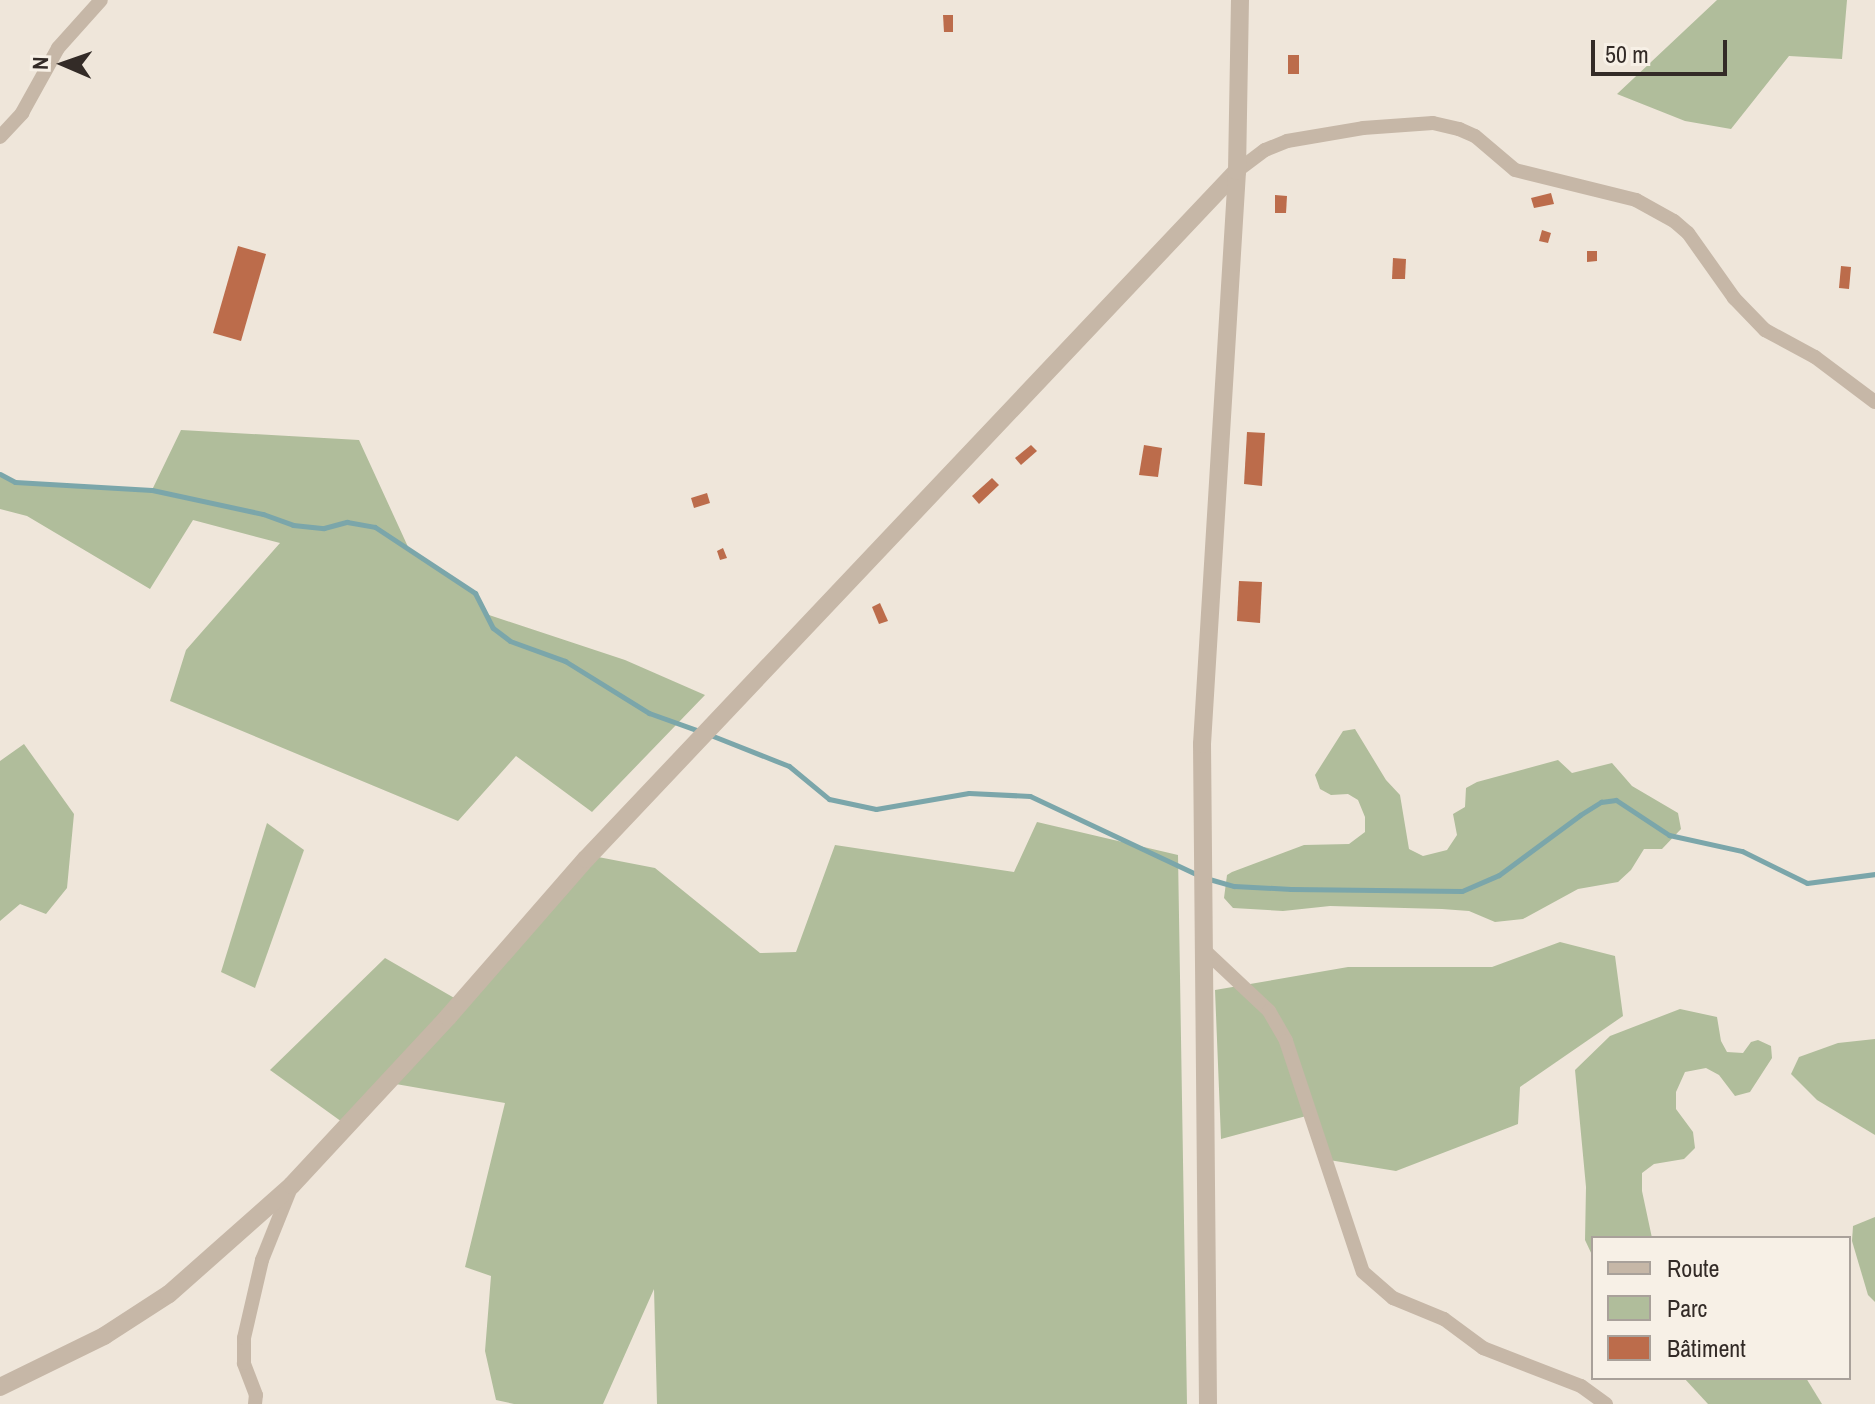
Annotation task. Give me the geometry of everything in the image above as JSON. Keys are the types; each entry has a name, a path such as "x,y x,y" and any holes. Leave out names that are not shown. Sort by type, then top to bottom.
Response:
{"street":[{"path":"0,137 22,113 58,48 101,0"},
{"path":"1208,1404 1202,744 1237,171 1240,0"},
{"path":"0,1387 104,1336 169,1294 292,1185 628,815 1237,171 1265,150 1287,141 1377,127 1433,123 1475,136 1515,170 1636,200 1674,221 1688,233 1734,298 1765,330 1815,357 1875,402"},
{"path":"1202,948 1269,1011 1286,1041 1363,1272 1393,1298 1444,1319 1483,1348 1581,1386 1606,1404"},
{"path":"255,1404 256,1395 244,1363 244,1338 262,1260 292,1185"}],"green space":[{"path":"1717,0 1847,0 1842,59 1789,56 1731,129 1685,121 1617,94"},
{"path":"181,430 359,440 409,549 475,593 486,614 625,660 705,695 592,812 516,756 458,821 170,701 186,650 280,543 193,520 150,589 27,516 0,509 0,474 15,482 152,490"},
{"path":"1355,729 1386,780 1400,795 1409,849 1423,856 1447,850 1457,835 1453,814 1465,807 1466,788 1477,782 1558,760 1572,773 1612,763 1632,786 1678,813 1681,829 1662,849 1644,849 1631,870 1618,882 1578,889 1523,919 1495,922 1469,911 1442,909 1330,906 1283,911 1233,908 1224,898 1227,875 1232,872 1304,845 1349,844 1365,832 1365,817 1358,800 1348,794 1331,795 1320,789 1315,775 1343,731"},
{"path":"24,744 74,814 67,888 46,914 20,904 0,921 0,761"},
{"path":"1037,822 1178,855 1187,1404 657,1404 654,1289 603,1404 514,1404 496,1400 485,1351 491,1276 465,1267 505,1103 390,1083 349,1127 270,1070 385,958 463,1003 593,856 655,868 760,953 796,952 835,845 1014,872"},
{"path":"267,823 304,850 255,988 221,972"},
{"path":"1560,942 1615,956 1623,1016 1520,1087 1518,1124 1396,1171 1323,1159 1310,1115 1221,1139 1215,990 1348,967 1492,967"},
{"path":"1680,1009 1717,1017 1721,1041 1727,1052 1743,1053 1751,1042 1758,1040 1771,1046 1772,1058 1750,1092 1735,1096 1719,1075 1706,1068 1685,1072 1676,1092 1676,1109 1693,1132 1695,1148 1684,1159 1654,1164 1642,1173 1642,1191 1652,1236 1591,1236 1591,1253 1585,1240 1586,1187 1575,1070 1610,1036"},
{"path":"1875,1039 1875,1135 1817,1100 1791,1074 1799,1057 1838,1043"},
{"path":"1875,1217 1875,1302 1868,1295 1852,1241 1853,1226"},
{"path":"1686,1380 1807,1380 1822,1404 1708,1404"}],"building":[{"path":"943,15 953,15 953,32 944,32"},
{"path":"1288,55 1299,55 1299,74 1288,74"},
{"path":"1551,193 1554,204 1534,208 1531,198"},
{"path":"1275,195 1287,196 1286,213 1275,213"},
{"path":"1542,230 1551,233 1548,243 1539,241"},
{"path":"238,246 266,254 241,341 213,333"},
{"path":"1587,251 1597,251 1597,261 1587,262"},
{"path":"1393,258 1406,259 1405,279 1392,279"},
{"path":"1841,266 1851,267 1849,289 1839,288"},
{"path":"1247,432 1265,433 1262,486 1244,484"},
{"path":"1031,445 1037,451 1021,465 1015,458"},
{"path":"1144,445 1162,448 1158,477 1139,475"},
{"path":"992,478 999,485 979,504 972,496"},
{"path":"707,493 710,503 694,508 691,498"},
{"path":"723,548 727,558 720,560 717,551"},
{"path":"1239,581 1262,582 1260,623 1237,621"},
{"path":"880,603 888,621 879,624 872,607"}],"waterway":[{"path":"0,474 15,482 152,490 263,514 293,525 324,528 347,522 375,527 475,593 493,628 510,641 565,661 649,713 699,731"},
{"path":"708,734 789,766 829,799 876,809 969,793 1030,796 1200,876"},
{"path":"1209,879 1234,886 1291,889 1462,891 1499,875 1601,802 1616,800 1669,835 1742,851 1807,883 1875,874"}]}
